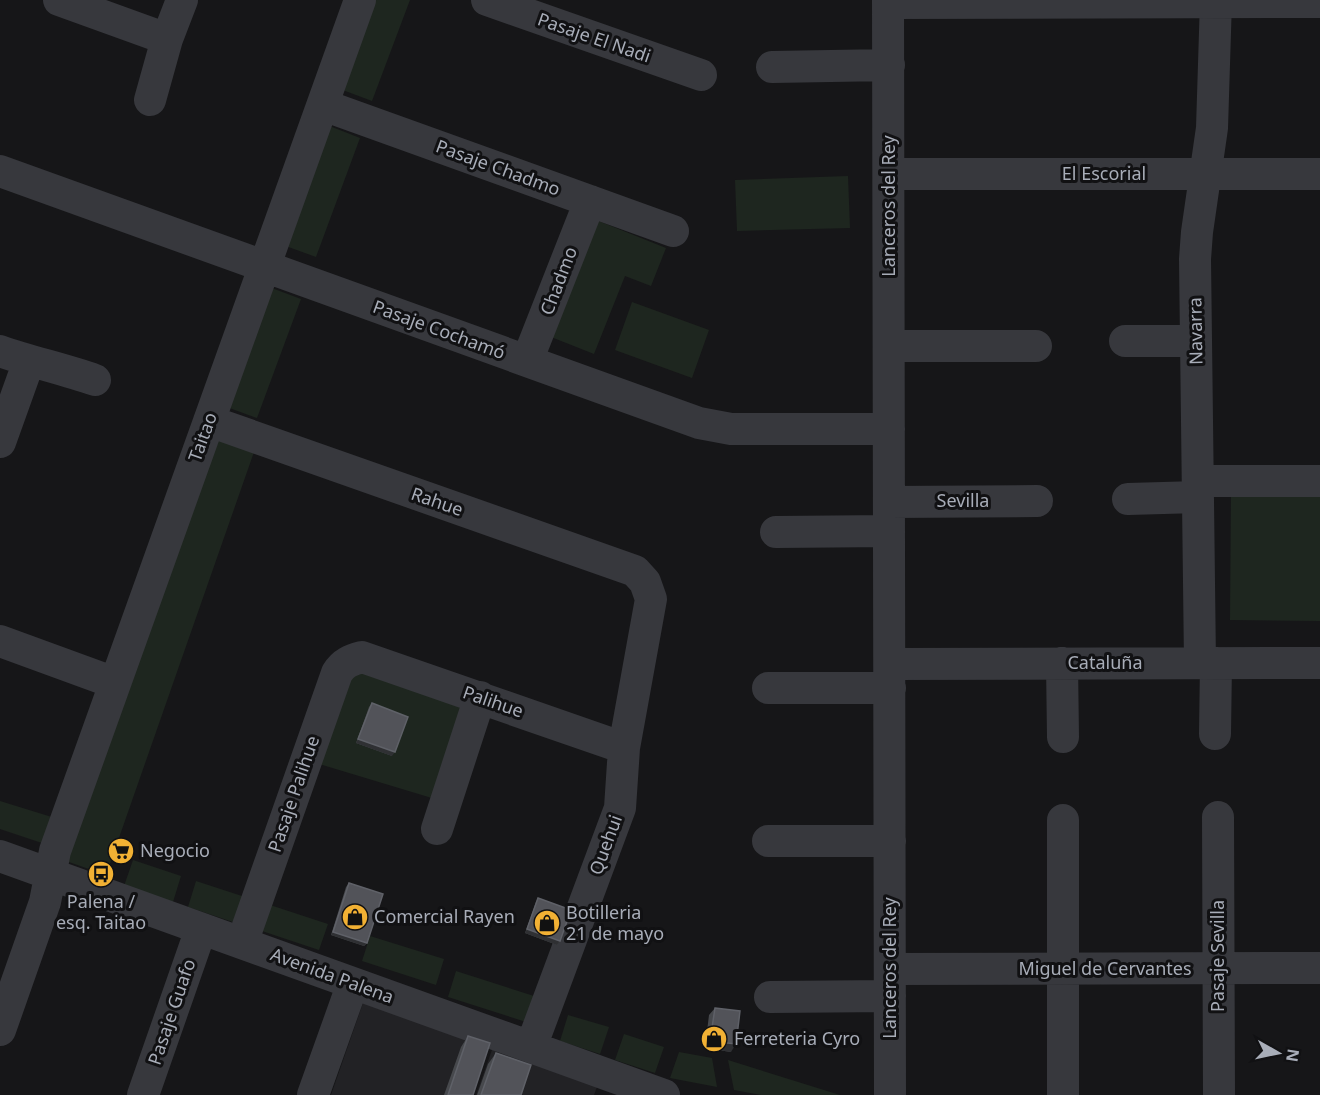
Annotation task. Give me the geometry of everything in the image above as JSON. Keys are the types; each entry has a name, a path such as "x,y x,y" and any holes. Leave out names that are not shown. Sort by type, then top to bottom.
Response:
{"street":[{"path":"59,0 167,39"},
{"path":"150,100 167,39 182,0"},
{"name":"Taitao","path":"0,1030 45,902 55,851 360,0"},
{"name":"Pasaje El Nadi","path":"487,0 701,75"},
{"name":"Navarra","path":"1215,734 1208,663 1198,489 1196,244 1214,109 1216,1"},
{"path":"888,2 1320,2"},
{"name":"Lanceros del Rey","path":"888,2 890,1095"},
{"path":"772,67 889,65"},
{"name":"Pasaje Chadmo","path":"322,105 673,231"},
{"name":"Pasaje Cochamó","path":"0,171 687,419 731,429 889,429"},
{"name":"El Escorial","path":"889,174 1320,174"},
{"name":"Chadmo","path":"527,361 590,201"},
{"path":"1125,341 1196,341"},
{"path":"889,346 1036,346"},
{"path":"0,351 95,380"},
{"path":"0,442 29,361"},
{"name":"Rahue","path":"209,421 635,571 645,582 651,599"},
{"path":"1128,499 1198,489 1320,481"},
{"name":"Sevilla","path":"889,516 1037,501"},
{"path":"776,532 889,516"},
{"name":"Quehui","path":"531,1047 620,808 624,748 651,599"},
{"path":"0,641 115,683"},
{"name":"Palihue","path":"362,657 624,748"},
{"name":"Pasaje Palihue","path":"242,943 337,673 351,660 362,657"},
{"path":"1062,663 1063,737"},
{"name":"Cataluña","path":"890,676 1062,663 1320,663"},
{"path":"768,688 890,676"},
{"path":"437,829 480,697"},
{"name":"Pasaje Sevilla","path":"1218,817 1219,1095"},
{"path":"1063,820 1063,1095"},
{"path":"768,841 890,841"},
{"name":"Avenida Palena","path":"0,856 531,1047 652,1093"},
{"name":"Pasaje Guafo","path":"143,1095 201,929"},
{"name":"Miguel de Cervantes","path":"770,997 890,982 1064,969 1320,968"},
{"path":"313,1095 353,983"}],"shaded area":[{"path":"373,0 410,0 372,101 340,89"},
{"path":"327,125 360,138 316,257 283,245"},
{"path":"848,176 850,228 737,231 735,180"},
{"path":"591,218 666,248 651,286 625,276 594,354 546,335"},
{"path":"269,287 301,299 257,418 224,406"},
{"path":"632,302 709,330 692,378 615,350"},
{"path":"214,437 254,452 106,875 66,861"},
{"path":"1231,491 1320,491 1320,621 1230,620"},
{"path":"341,667 480,697 445,802 306,760"},
{"path":"0,801 55,818 45,844 0,829"},
{"path":"133,860 181,876 173,902 124,886"},
{"path":"196,881 245,897 236,923 188,907"},
{"path":"264,903 328,924 319,950 256,929"},
{"path":"370,936 444,959 436,985 362,961"},
{"path":"456,971 534,996 526,1022 448,997"},
{"path":"363,1003 489,1047 472,1095 331,1095"},
{"path":"568,1015 609,1027 600,1054 560,1041"},
{"path":"624,1034 664,1047 655,1073 615,1060"},
{"path":"493,1047 598,1084 594,1095 476,1095"},
{"path":"679,1052 712,1058 717,1087 670,1078"},
{"path":"728,1060 840,1095 761,1095 734,1090"}],"building":[{"path":"372,703 408,717 395,752 358,739"},
{"name":"Comercial Rayen","path":"349,883 383,894 367,943 333,932"},
{"name":"Botilleria 21 de mayo","path":"538,898 571,910 560,941 527,929"},
{"path":"715,1008 740,1011 736,1044 710,1041"},
{"path":"468,1036 490,1043 473,1095 448,1095"},
{"path":"496,1053 531,1065 521,1095 481,1095"}],"place":[{"name":"Negocio","path":"121,851"},
{"name":"Palena / esq. Taitao","path":"101,874"},
{"name":"Comercial Rayen","path":"355,917"},
{"name":"Botilleria 21 de mayo","path":"547,923"},
{"name":"Ferreteria Cyro","path":"714,1039"}]}
